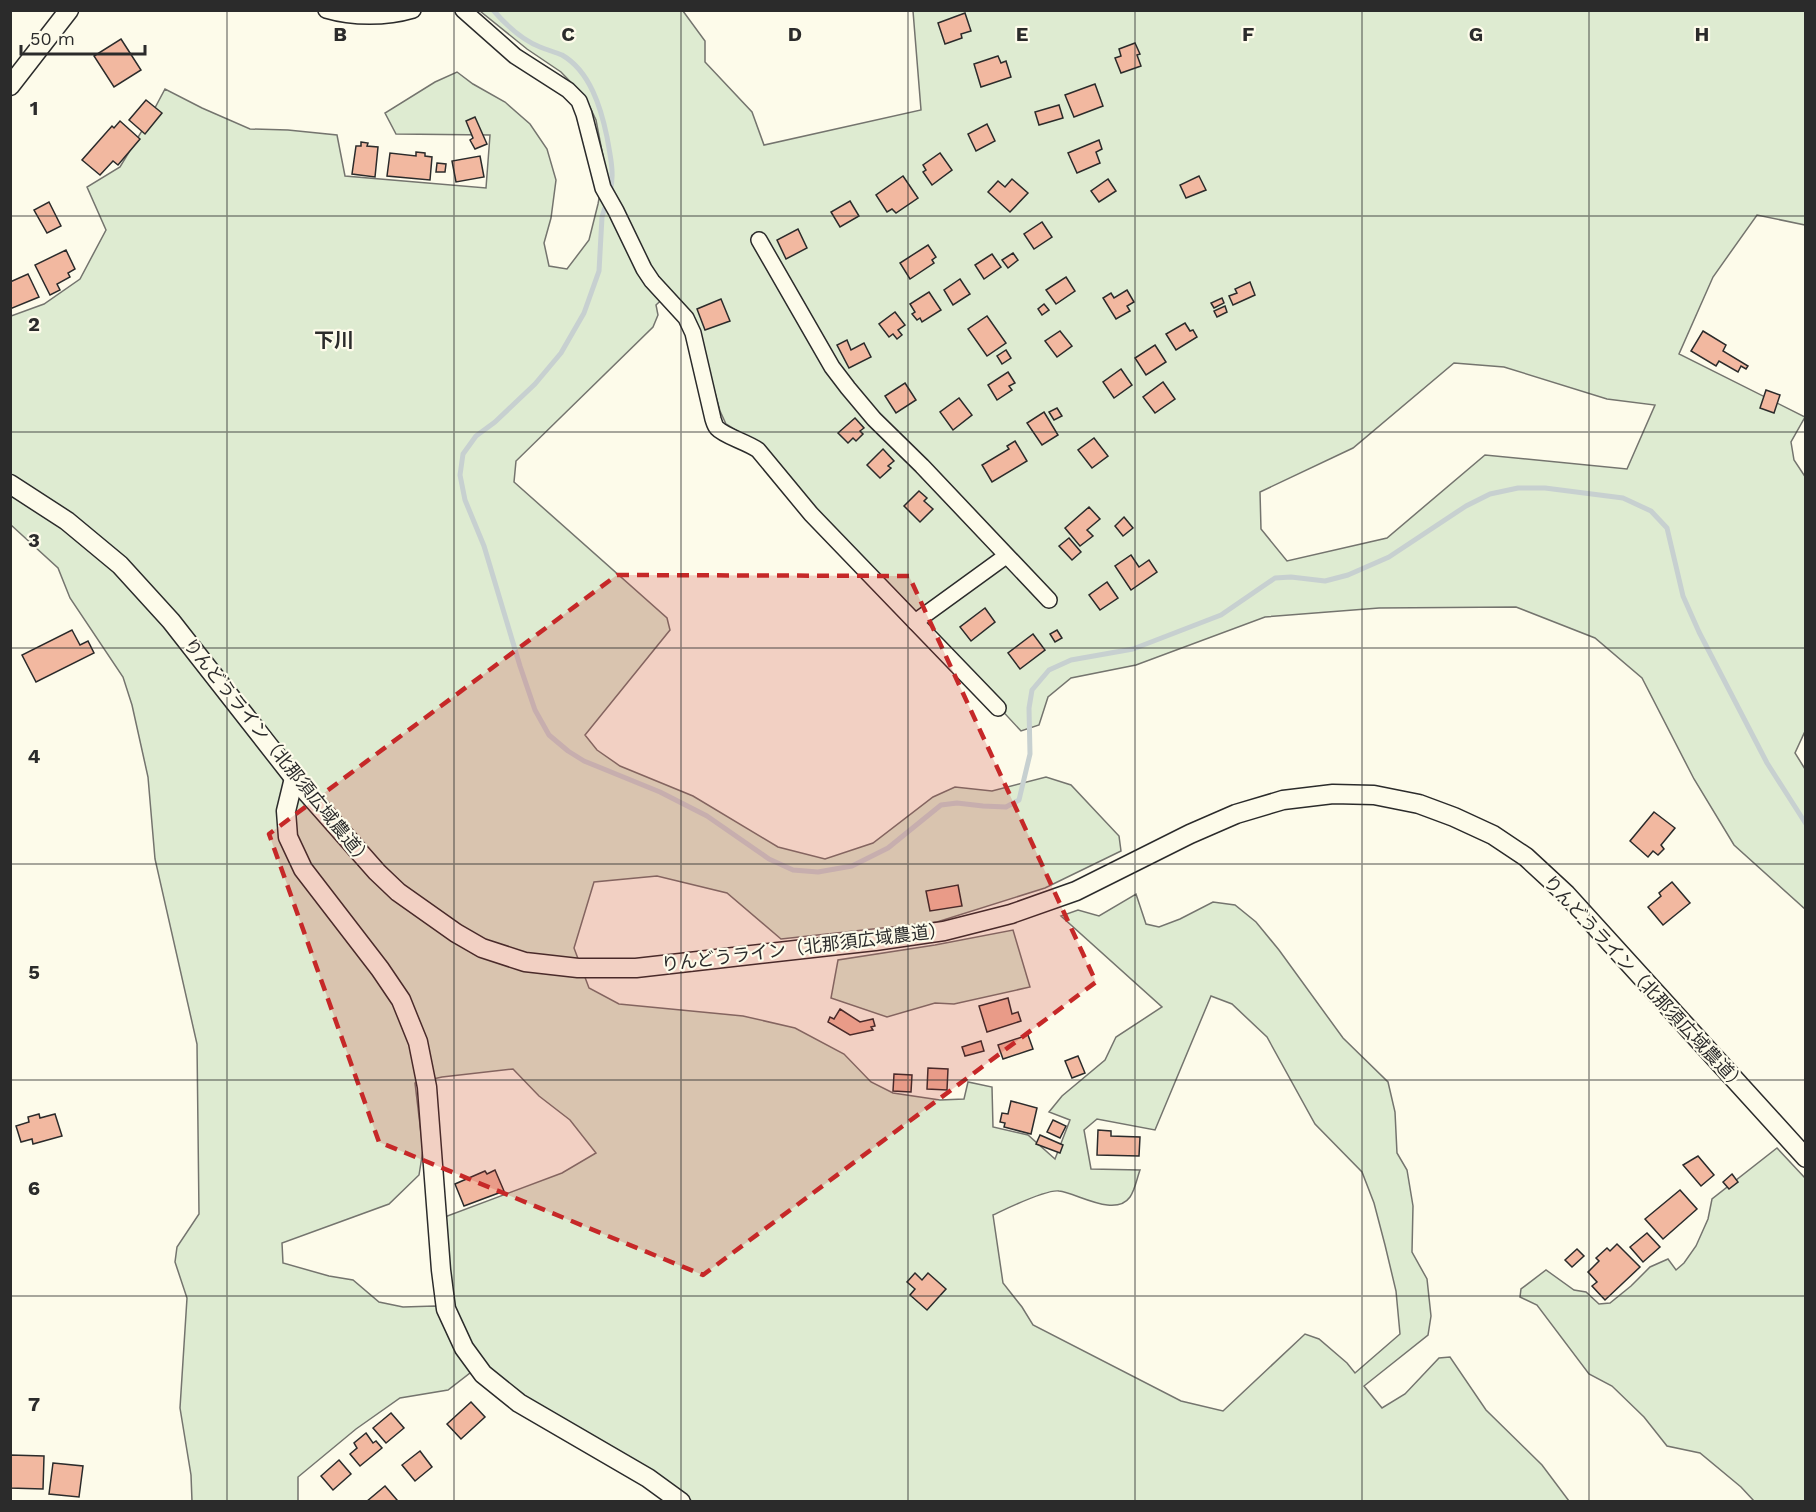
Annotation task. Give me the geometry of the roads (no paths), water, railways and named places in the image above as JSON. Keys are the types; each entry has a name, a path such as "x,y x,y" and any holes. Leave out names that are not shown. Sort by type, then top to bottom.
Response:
{"street":[{"path":"10,86 69,10"},
{"path":"326,10 369,16 413,10"},
{"path":"463,10 516,56 568,90 579,101 603,188 644,269 686,318 693,333 717,428 758,450 811,514 998,708"},
{"path":"759,240 832,366 848,388 874,419 922,466 1049,600"},
{"name":"りんどうライン（北那須広域農道）","path":"10,484 67,521 120,565 171,621 294,778 377,872 398,892 456,933 482,948 525,962 578,968 636,968 944,931 1011,914 1076,891 1236,814 1283,800 1333,794 1374,795 1419,804 1454,817 1493,835 1526,857 1566,894 1806,1158"},
{"path":"915,622 1006,556"},
{"path":"294,778 286,811 288,837 303,869 401,1000 418,1042 427,1087 446,1309 464,1348 483,1374 519,1403 648,1479 681,1502"}],"waterway":[{"path":"493,10 527,40 562,55 572,62 587,80 598,103 607,137 612,171 610,192"},
{"path":"607,201 602,217 599,271 584,313 561,353 535,384 495,422 476,436 463,454 460,475 465,500 484,546 535,710 549,735 584,761 660,792 707,816 769,859 793,870 818,872 852,866 888,848 941,805 957,803 1006,807 1019,800 1030,754 1029,708 1032,690 1049,670 1071,660 1133,649 1221,615 1275,578 1291,577 1325,581 1348,575 1389,557 1466,506 1490,494 1518,488 1545,488 1623,498 1651,511 1667,528 1683,596 1699,632 1767,763 1806,824"}],"district":[{"name":"下川","path":"334,340"}]}
